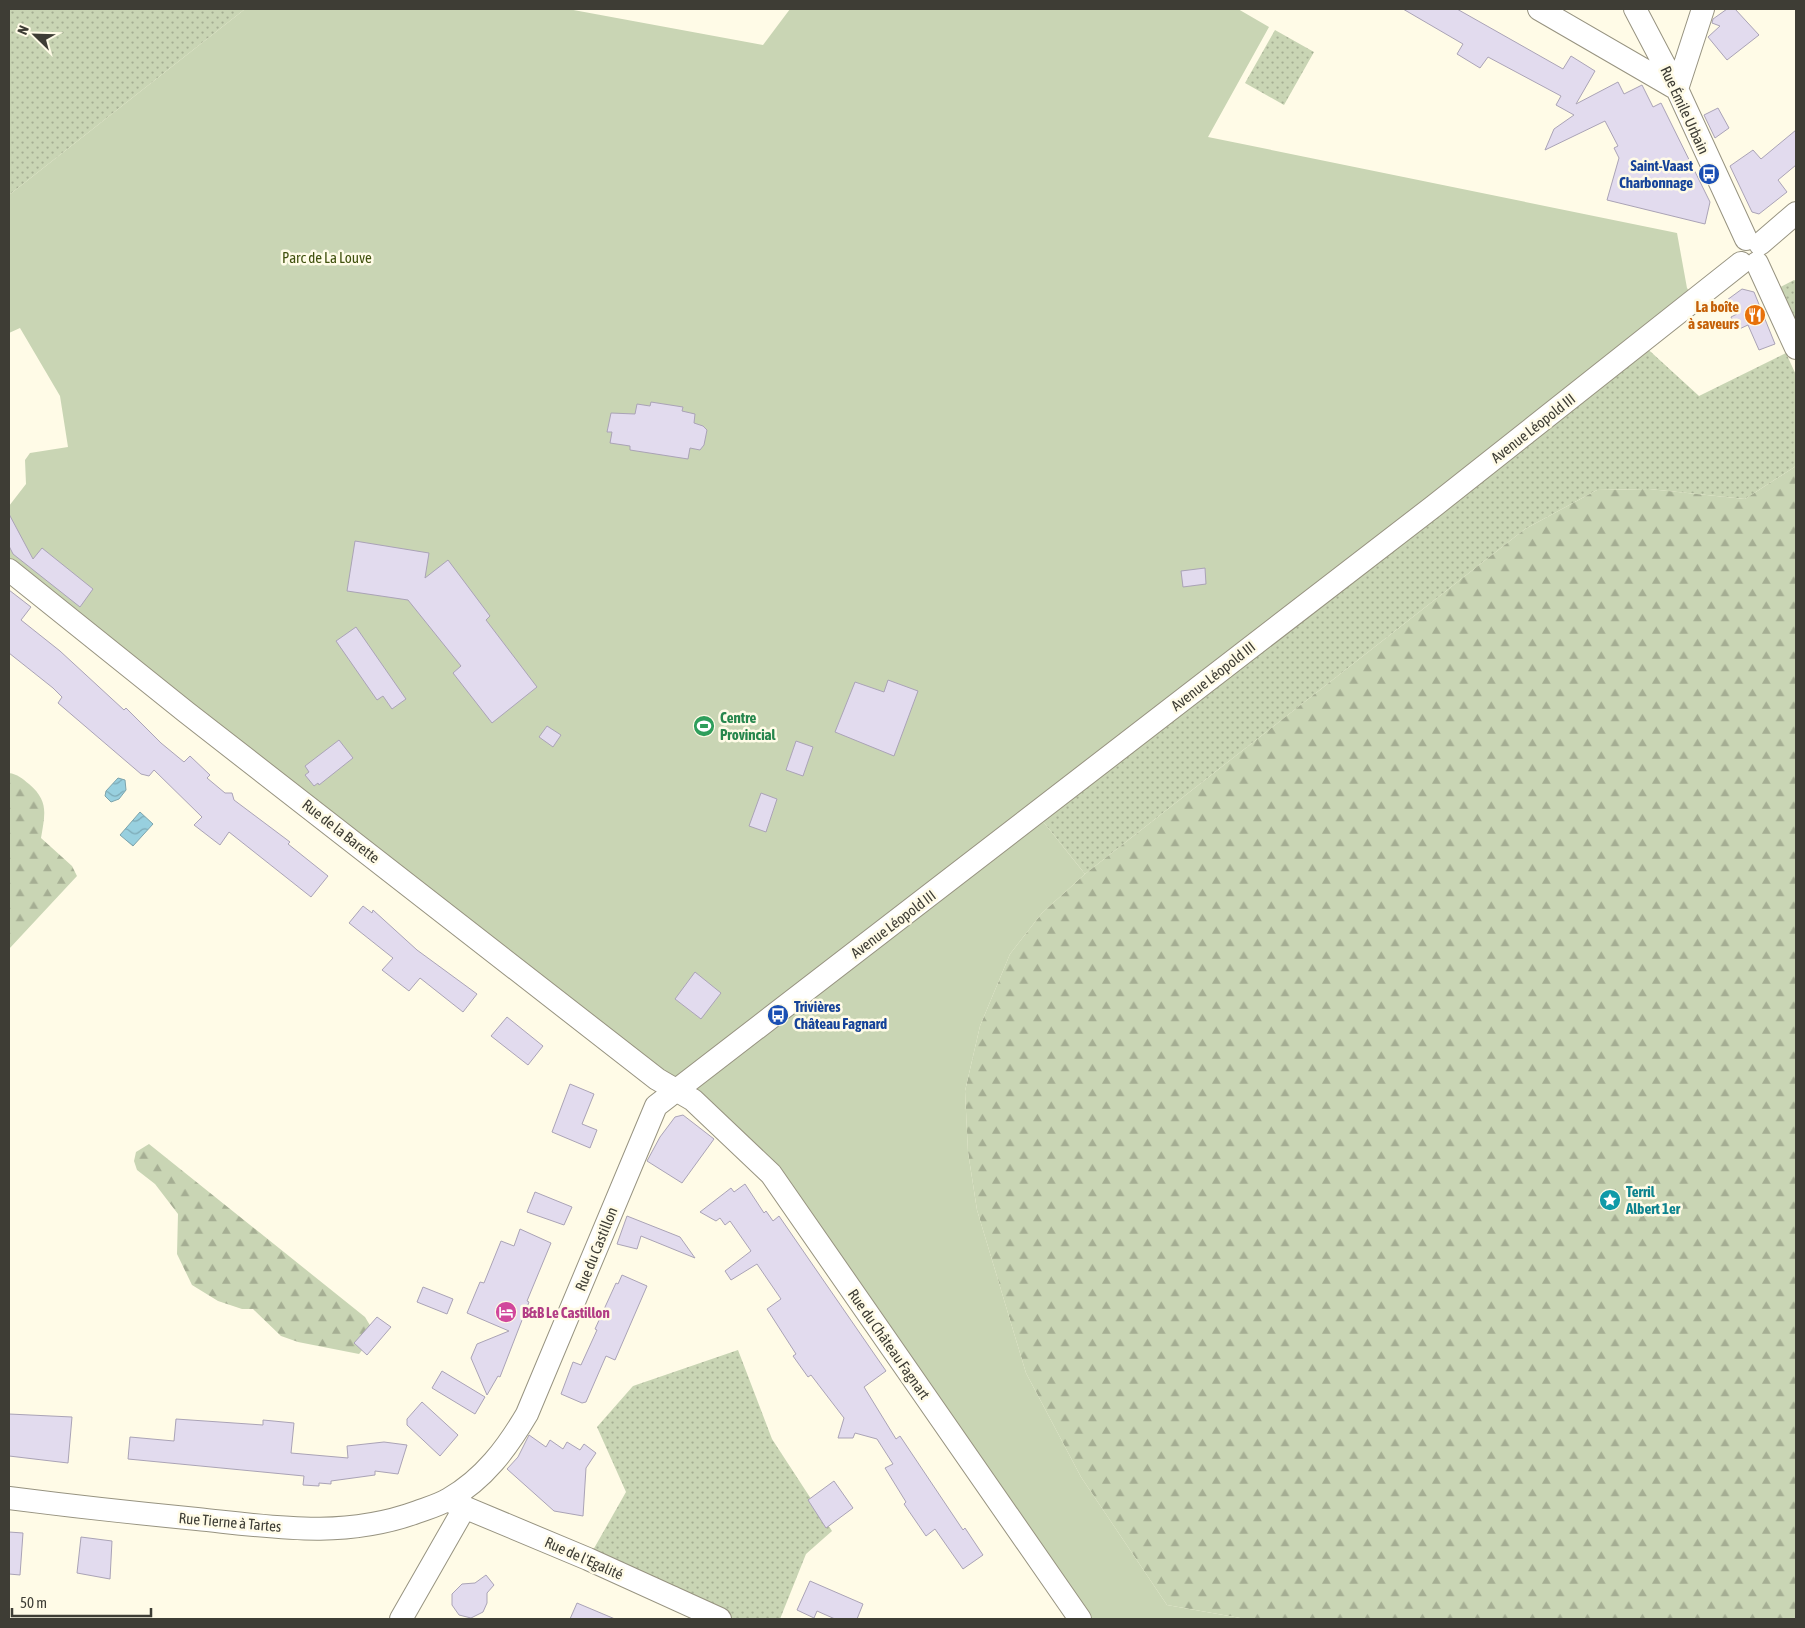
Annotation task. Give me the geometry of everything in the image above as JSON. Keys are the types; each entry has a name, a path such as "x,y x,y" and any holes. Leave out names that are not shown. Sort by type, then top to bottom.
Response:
{"street":[{"path":"1539,9 1677,89 1703,9"},
{"name":"Rue Émile Urbain","path":"1635,9 1677,89 1796,348"},
{"name":"Avenue Léopold III","path":"678,1088 1434,506 1751,252 1796,213"},
{"name":"Rue de la Barette","path":"9,570 186,712 678,1088"},
{"name":"Rue du Castillon","path":"400,1619 456,1504 511,1441 527,1414 648,1121 656,1106 678,1088"},
{"name":"Rue du Château Fagnart","path":"678,1088 771,1174 1080,1619"},
{"name":"Rue Tierne à Tartes","path":"9,1498 268,1526 326,1529 370,1526 456,1504"},
{"name":"Rue de l'Egalité","path":"456,1504 720,1619"}],"green space":[{"path":"9,9 245,9 9,195"},
{"name":"Parc de La Louve","path":"245,9 568,9 763,45 790,9 1238,9 1269,27 1208,137 1677,233 1687,288 1695,299 1037,814 1085,874 1042,913 1010,954 980,1026 965,1091 968,1152 977,1210 1026,1373 1081,1477 1167,1605 1246,1619 1080,1619 771,1174 9,570 9,506 26,484 25,460 30,453 68,447 60,396 20,328 9,333 9,195"},
{"path":"1275,30 1314,52 1284,105 1245,83"},
{"path":"1794,280 1796,281 1796,348 1771,292"},
{"path":"1640,342 1699,396 1786,353 1796,375 1796,466 1745,499 1649,489 1597,490 1525,529 1085,874 1037,814"},
{"path":"1796,466 1796,1619 1246,1619 1167,1605 1081,1477 1026,1373 977,1210 968,1152 965,1091 980,1026 1010,954 1042,913 1085,874 1525,529 1597,490 1649,489 1745,499"},
{"path":"9,773 24,780 40,796 44,808 41,838 72,866 77,876 9,949"},
{"path":"149,1144 365,1317 371,1327 368,1343 359,1354 298,1342 281,1336 253,1309 242,1309 218,1301 192,1285 177,1254 178,1214 155,1184 137,1170 134,1161 136,1152"},
{"path":"738,1350 772,1439 832,1531 806,1554 780,1619 720,1619 588,1559 626,1492 597,1427 633,1386"}],"water":[{"path":"118,778 125,780 126,790 119,799 111,802 105,796 106,791"},
{"path":"140,812 153,824 133,846 120,835"}],"building":[{"path":"1403,9 1457,9 1563,69 1571,56 1595,71 1576,104 1618,82 1624,94 1642,85 1653,107 1661,103 1710,202 1705,224 1607,200 1619,158 1614,148 1618,146 1605,121 1545,150 1554,129 1574,115 1556,105 1561,96 1488,57 1480,68 1457,54 1463,44"},
{"path":"1727,9 1735,9 1759,35 1727,60 1708,37 1720,26 1712,23 1713,19"},
{"path":"1718,108 1729,128 1715,138 1704,115"},
{"path":"1796,130 1796,165 1778,180 1787,192 1759,214 1752,212 1730,166 1753,150 1761,159"},
{"path":"1742,289 1754,292 1775,344 1759,350 1748,325 1737,330 1731,317 1737,314 1727,300"},
{"path":"651,402 683,407 682,411 695,414 694,423 703,426 707,430 704,445 700,450 690,448 688,459 630,450 630,446 610,443 612,432 607,432 611,413 635,414 637,404 650,406"},
{"path":"9,514 33,559 42,548 93,589 80,607 13,554 9,546"},
{"path":"355,541 429,553 425,578 448,560 490,616 486,620 537,687 492,723 453,673 461,666 408,600 347,591"},
{"path":"1205,568 1206,584 1183,587 1181,571"},
{"path":"9,590 31,607 21,620 60,651 124,710 126,708 161,743 184,762 190,756 210,775 207,778 225,793 232,793 234,800 290,842 288,844 328,876 311,897 229,832 220,845 194,825 202,817 154,770 149,776 141,774 58,703 62,697 9,653"},
{"path":"356,627 406,699 392,709 383,696 377,700 336,641"},
{"path":"888,680 918,691 894,756 835,732 855,682 884,692"},
{"path":"547,726 561,735 553,747 539,737"},
{"path":"339,740 353,758 319,785 318,783 314,786 305,775 309,772 305,766"},
{"path":"796,741 813,747 803,776 786,770"},
{"path":"761,793 777,799 766,832 749,826"},
{"path":"363,906 372,913 373,910 417,950 477,994 463,1012 420,978 409,991 382,970 393,958 349,923"},
{"path":"695,972 721,993 701,1019 675,999"},
{"path":"507,1017 543,1046 528,1065 491,1036"},
{"path":"570,1084 594,1094 582,1124 597,1130 590,1148 552,1132"},
{"path":"683,1115 714,1139 682,1183 647,1161 660,1137 675,1117"},
{"path":"745,1184 764,1213 766,1211 773,1221 779,1216 886,1371 864,1387 896,1439 900,1436 963,1530 965,1528 983,1555 963,1569 935,1529 926,1536 904,1504 906,1502 885,1468 893,1464 877,1439 855,1433 853,1438 838,1438 844,1418 811,1375 808,1377 793,1356 796,1354 767,1309 781,1299 757,1264 731,1280 725,1271 751,1251 730,1221 725,1225 720,1218 716,1221 700,1212 731,1188 734,1192"},
{"path":"535,1192 572,1207 564,1225 527,1212"},
{"path":"627,1216 680,1237 695,1258 641,1236 637,1249 617,1244"},
{"path":"520,1229 551,1243 527,1301 529,1302 500,1377 498,1376 487,1395 471,1358 477,1344 509,1331 467,1313 480,1282 484,1283 501,1241 514,1246"},
{"path":"622,1275 647,1286 615,1360 606,1356 586,1402 582,1403 561,1394 573,1362 581,1365 597,1330 595,1329 616,1283 618,1284"},
{"path":"423,1287 453,1299 447,1314 417,1302"},
{"path":"377,1317 391,1327 367,1355 354,1343"},
{"path":"442,1371 485,1397 475,1414 432,1388"},
{"path":"422,1402 458,1435 440,1456 407,1425 407,1419"},
{"path":"9,1414 72,1417 68,1463 9,1456"},
{"path":"176,1419 263,1425 263,1420 294,1423 291,1453 348,1458 347,1446 384,1442 407,1445 398,1474 375,1471 375,1475 331,1481 331,1484 319,1483 319,1486 303,1485 304,1476 128,1459 130,1437 174,1441"},
{"path":"529,1435 546,1447 550,1440 563,1449 567,1442 580,1450 584,1444 596,1453 586,1468 583,1516 554,1511 507,1469 518,1457"},
{"path":"834,1481 853,1508 826,1528 808,1500"},
{"path":"9,1532 23,1533 20,1575 9,1574"},
{"path":"81,1537 112,1541 110,1579 77,1573"},
{"path":"486,1575 494,1585 487,1593 487,1603 483,1612 471,1618 459,1615 452,1605 452,1594 462,1584 475,1583"},
{"path":"810,1581 863,1604 857,1619 835,1619 817,1611 814,1618 797,1610"},
{"path":"577,1603 615,1619 570,1619"}],"place":[{"name":"Saint-Vaast Charbonnage","path":"1709,174"},
{"name":"La boîte à saveurs","path":"1755,315"},
{"name":"Centre Provincial","path":"704,726"},
{"name":"Trivières Château Fagnard","path":"778,1015"},
{"name":"Terril Albert 1er","path":"1610,1200"},
{"name":"B&B Le Castillon","path":"506,1312"}]}
